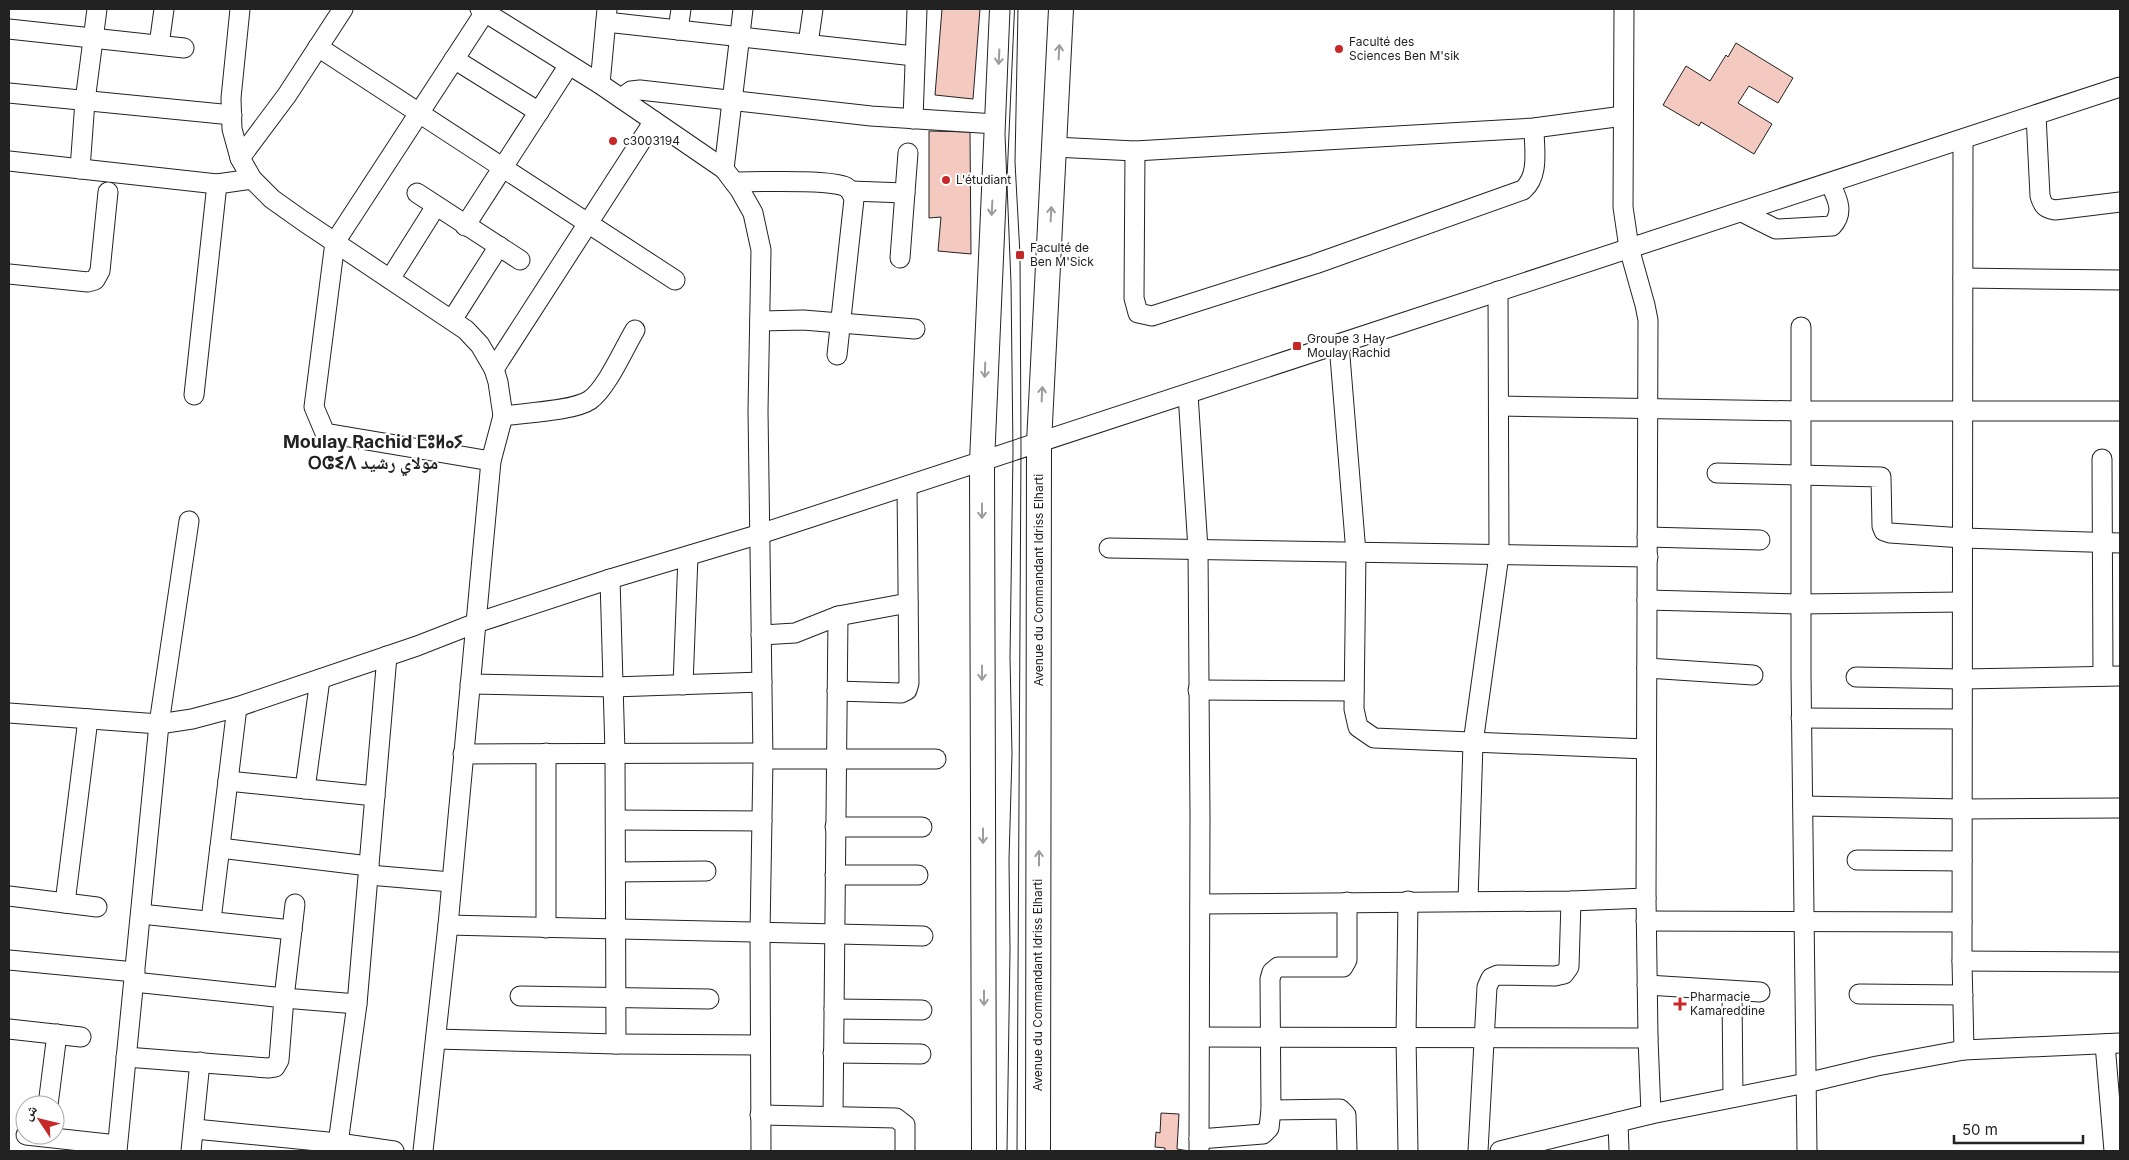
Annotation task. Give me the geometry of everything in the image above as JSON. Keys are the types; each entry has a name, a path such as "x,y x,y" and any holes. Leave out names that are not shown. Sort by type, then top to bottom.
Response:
{"main road":[{"path":"984,1151 982,462 1002,9"},
{"name":"Avenue du Commandant Idriss Elharti","path":"1038,1151 1039,443 1061,9"}],"street":[{"path":"80,169 85,101 97,9"},
{"path":"159,45 164,9"},
{"path":"240,9 231,98 232,129 240,158 252,179 272,198 466,330 480,345 494,368 503,416 491,461 448,925 423,1151"},
{"path":"240,158 287,94 343,9"},
{"path":"678,30 681,9"},
{"path":"729,175 732,102 743,9"},
{"path":"808,44 813,9"},
{"path":"913,119 917,9"},
{"path":"1624,9 1623,207 1629,248 1648,320 1646,921 1651,1114"},
{"path":"491,461 325,434 314,407 335,242 454,59 482,10 621,98 729,175 753,213 761,250 758,411 763,756 760,933 761,1151"},
{"path":"600,84 607,15 678,30 914,56"},
{"path":"9,29 184,48"},
{"path":"318,47 675,280"},
{"path":"454,59 539,112"},
{"path":"465,226 569,65"},
{"path":"9,713 159,724 192,719 237,707 417,646 476,623 982,462 2120,87"},
{"path":"621,98 631,91 640,90 732,102 913,119 996,124"},
{"path":"9,93 232,115"},
{"path":"2036,115 2040,196 2043,206 2047,209 2055,210 2120,202"},
{"path":"1054,147 1136,151 1534,128 1623,116"},
{"path":"494,368 654,121"},
{"path":"1136,151 1134,298 1138,313 1152,316 1315,264 1523,190 1531,183 1534,174 1534,128"},
{"path":"1963,139 1962,961 1964,1050"},
{"path":"900,258 908,153"},
{"path":"9,161 216,184 252,179"},
{"path":"729,175 827,183 845,186 851,191 854,199 836,355"},
{"path":"1742,212 1776,228 1832,226 1836,222 1840,211 1837,198 1830,183"},
{"path":"194,395 216,184"},
{"path":"851,191 905,193"},
{"path":"9,274 88,282 95,280 100,271 108,192"},
{"path":"417,193 520,260"},
{"path":"390,279 436,206"},
{"path":"452,320 499,246"},
{"path":"1963,278 2120,280"},
{"path":"1468,901 1473,743 1500,555 1498,291"},
{"path":"760,321 803,320 915,329"},
{"path":"1801,328 1800,604 1807,1151"},
{"path":"503,416 574,406 589,401 600,390 635,330"},
{"path":"1339,344 1356,553 1354,709 1358,727 1374,738 1646,750"},
{"path":"1188,394 1198,549 1199,1145 1263,1134 1269,1128 1271,1110 1270,979 1272,972 1278,967 1343,967 1347,960 1347,902"},
{"path":"1499,406 1801,411 2120,410"},
{"path":"1856,677 1962,679 2112,676 2112,543 2102,460"},
{"path":"1717,474 1881,477 1884,531 1963,538 2112,543"},
{"path":"837,691 901,693 907,690 909,683 907,486"},
{"path":"65,1140 117,1148 159,724 189,521"},
{"path":"1647,537 1760,540"},
{"path":"1109,548 1648,557"},
{"path":"683,685 688,556"},
{"path":"610,580 616,820 616,1044"},
{"path":"1647,600 1800,604 1962,602"},
{"path":"761,635 795,632 838,616 908,603"},
{"path":"833,1116 838,616"},
{"path":"337,1147 357,1004 386,656"},
{"path":"1647,668 1753,675"},
{"path":"305,789 320,679"},
{"path":"470,684 613,687 762,682"},
{"path":"1198,690 1354,691"},
{"path":"211,920 237,707"},
{"path":"66,903 88,718"},
{"path":"1801,718 1962,719"},
{"path":"546,753 546,928"},
{"path":"463,754 615,753 936,759"},
{"path":"228,781 375,796"},
{"path":"1802,806 1962,809 2120,808"},
{"path":"616,820 762,821"},
{"path":"835,827 922,827"},
{"path":"220,848 451,882"},
{"path":"1857,860 1962,861"},
{"path":"616,872 706,870"},
{"path":"835,875 918,875"},
{"path":"9,896 97,907"},
{"path":"1200,904 1571,901 1646,898"},
{"path":"1408,901 1406,1037 1408,1151"},
{"path":"1478,1151 1487,987 1492,978 1498,975 1555,976 1564,974 1569,967 1571,901"},
{"path":"126,1057 275,1067 279,1060 284,998 296,904"},
{"path":"140,914 292,930"},
{"path":"1646,921 1962,922"},
{"path":"448,925 923,936"},
{"path":"9,960 284,998 357,1004"},
{"path":"1962,961 2120,962"},
{"path":"1648,985 1760,992"},
{"path":"1732,991 1733,1097"},
{"path":"1859,994 1963,995"},
{"path":"520,996 709,1000"},
{"path":"834,1009 922,1010"},
{"path":"9,1029 81,1037"},
{"path":"49,1095 56,1034"},
{"path":"1200,1037 1648,1038"},
{"path":"436,1039 616,1044 760,1045"},
{"path":"1504,1151 1651,1114 1806,1083 1877,1066 1964,1050 2113,1044 2114,1151"},
{"path":"833,1053 921,1054"},
{"path":"191,1151 195,1128 200,1062"},
{"path":"1271,1110 1340,1109 1346,1114 1347,1151"},
{"path":"760,1115 833,1116 900,1120 906,1125 906,1151"},
{"path":"1618,1122 1619,1151"},
{"path":"195,1128 337,1147 394,1151"}],"building":[{"path":"942,9 980,9 973,99 935,95"},
{"path":"1736,43 1793,78 1778,103 1749,86 1738,103 1772,124 1754,154 1701,122 1699,126 1663,105 1686,66 1710,81"},
{"path":"929,131 970,132 971,254 938,251 941,217 929,218"},
{"path":"1161,1113 1179,1114 1177,1149 1189,1151 1165,1151 1165,1148 1155,1147 1156,1132 1160,1133"}],"tram line":[{"path":"1007,1151 1010,950 1009,860 1012,754 1010,657 1013,451 1011,283 1005,134 1010,9"},
{"path":"1017,1151 1021,449 1020,255 1015,162 1018,9"}],"place":[{"name":"Faculté des Sciences Ben M'sik","path":"1339,49"},
{"name":"c3003194","path":"613,141"},
{"name":"L'étudiant","path":"946,180"},
{"name":"Faculté de Ben M'Sick","path":"1020,255"},
{"name":"Groupe 3 Hay Moulay Rachid","path":"1297,346"},
{"name":"Pharmacie Kamareddine","path":"1680,1004"}],"district":[{"name":"Moulay Rachid ⵎⵓⵍⴰⵢ ⵔⵛⵉⴷ مولاي رشيد","path":"373,452"}]}
